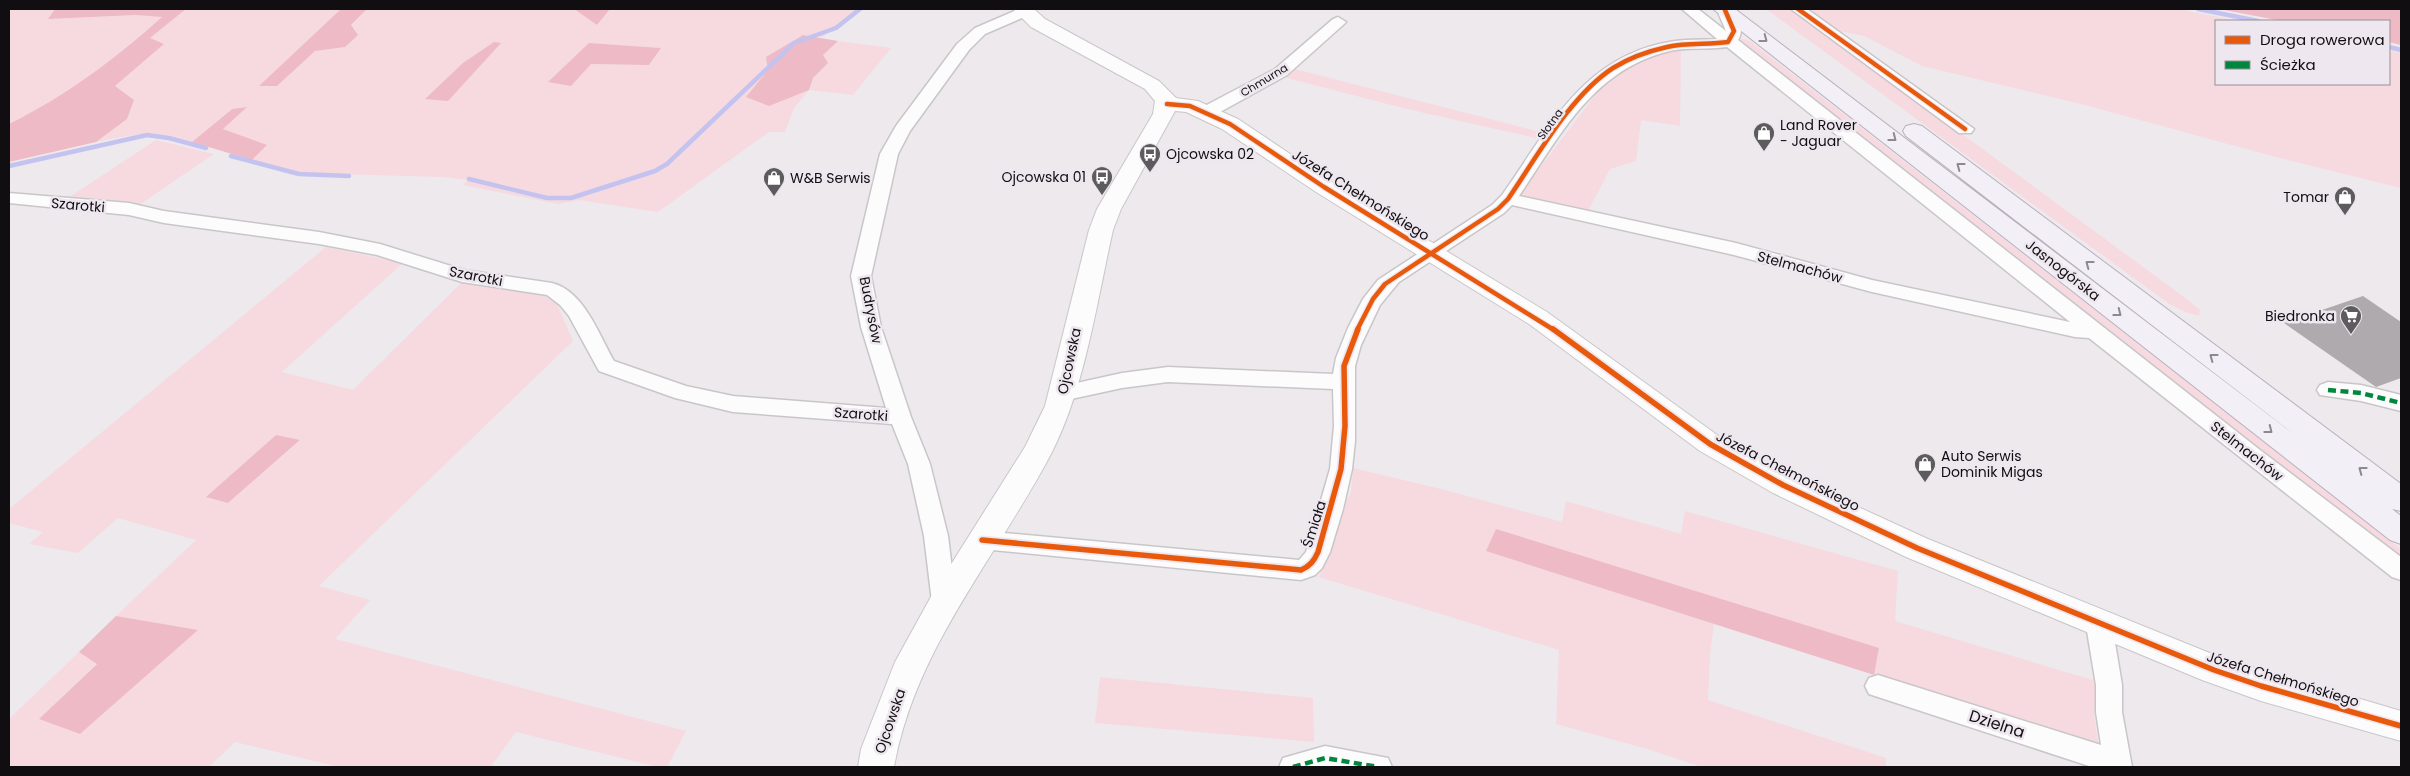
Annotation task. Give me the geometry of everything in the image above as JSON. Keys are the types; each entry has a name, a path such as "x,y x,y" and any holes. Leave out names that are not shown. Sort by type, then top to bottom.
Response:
{"main road":[{"name":"Jasnogórska","path":"1733,9 2401,500"},
{"name":"Jasnogórska","path":"1733,9 2401,532"}],"street":[{"name":"Stelmachów","path":"1688,9 1877,156 2094,331 2401,570"},
{"path":"1728,42 1733,36 1734,30 1733,9"},
{"path":"1798,9 1965,129"},
{"path":"1024,10 1038,23 1152,85 1164,96 1167,104"},
{"name":"Budrysów","path":"944,602 936,536 919,464 900,416 871,327 861,276 889,154 902,130 963,47 980,31 1024,10"},
{"name":"Chmurna","path":"1207,112 1281,72 1338,22"},
{"name":"Słotna","path":"1431,253 1498,208 1508,199 1572,110 1592,86 1612,69 1628,60 1669,47 1728,42"},
{"name":"Józefa Chełmońskiego","path":"1167,104 1190,106 1207,112 1230,124 1324,186 1538,318 1710,444 1783,484 1918,548 2099,625 2242,680 2401,726"},
{"name":"Ojcowska","path":"876,767 879,749 907,672 944,602 1038,451 1060,406 1101,230 1109,209 1164,114 1167,104"},
{"name":"Szarotki","path":"9,198 129,209 164,217 310,236 380,250 462,276 552,289 567,300 577,313 606,366 683,392 733,404 900,416"},
{"name":"Stelmachów","path":"1508,199 1584,214 1736,249 1872,286 2075,330 2094,331"},
{"name":"Śmiała","path":"982,540 1301,570 1310,567 1321,541 1342,472 1345,425 1343,382 1346,357 1373,299 1386,283 1400,271 1431,253"},
{"path":"1062,393 1154,375 1184,374 1314,383 1343,382"},
{"path":"2328,390 2361,392 2401,402"},
{"name":"Dzielna","path":"1878,686 2117,765 2109,712 2109,685 2099,625"},
{"path":"1293,767 1325,758 1378,767"}],"shaded area":[{"path":"9,9 55,9 49,19 136,15 163,16 98,71 45,106 9,124"},
{"path":"55,9 186,9 150,38 164,44 115,86 134,100 127,119 96,142 9,162 9,124 89,76 162,17 136,15 48,19"},
{"path":"186,9 341,9 260,86 277,86 315,51 345,47 351,26 367,9 574,9 597,25 610,9 857,9 823,37 803,35 766,57 769,69 809,90 794,108 785,132 769,132 658,212 579,200 558,204 463,185 469,180 443,177 302,173 252,160 267,146 223,129 246,107 231,109 192,142 167,135 144,134 96,142 127,119 134,100 115,86 163,45 149,39","holes":["589,43 661,48 649,65 591,64"]},
{"path":"341,9 367,9 351,25 358,35 345,47 315,51 277,86 259,86"},
{"path":"574,9 610,9 597,25"},
{"path":"1766,9 1792,9 2188,300 2200,310 2199,316 2185,312 2168,303"},
{"path":"1807,9 2179,9 2234,20 2215,20 2215,85 2390,85 2390,51 2401,53 2401,188 2272,156 2085,105 1922,66 1864,36 1839,31"},
{"path":"2219,9 2401,9 2401,45 2390,42 2390,20 2277,20"},
{"path":"803,35 838,41 823,55 828,63 813,78 809,90 769,106 746,97 768,70 766,57"},
{"path":"1740,38 1750,41 2401,549 2401,563 1739,41"},
{"path":"838,41 891,48 853,95 809,90 813,78 828,63 823,55"},
{"path":"494,42 501,43 448,101 425,99 463,63"},
{"path":"589,43 661,48 649,65 591,64 571,86 548,82"},
{"path":"1681,48 1680,126 1641,120 1636,161 1610,169 1588,211 1527,200 1520,194 1602,86 1620,71 1638,61"},
{"path":"1291,68 1548,134 1545,140 1407,109 1279,76"},
{"path":"247,107 223,129 267,145 252,160 192,142 232,109"},
{"path":"156,140 214,154 136,207 68,198"},
{"path":"326,247 403,263 282,372 353,390 464,280 538,292 557,304 573,341 319,586 370,600 335,639 686,731 667,767 658,767 516,732 492,765 499,767 339,767 235,742 209,767 9,767 9,719 79,652 97,663 39,719 80,734 197,630 116,616 196,540 118,518 78,553 29,544 43,532 9,523 9,509","holes":["276,435 300,441 228,503 207,497"]},
{"path":"276,435 300,440 228,503 206,497"},
{"path":"1353,468 1445,490 1562,522 1566,501 1681,534 1685,511 1898,571 1895,621 2099,682 2094,715 2099,749 1874,675 1879,648 1487,551 1714,624 1710,655 1708,700 1886,758 1886,767 1702,767 1644,748 1556,724 1559,650 1319,577 1338,518 1351,492"},
{"path":"1496,529 1879,648 1874,675 1486,551"},
{"path":"116,616 198,630 80,734 39,719 97,664 79,652"},
{"path":"1100,677 1313,698 1314,742 1095,723"}],"building":[{"name":"Biedronka","path":"2363,296 2401,322 2401,378 2376,387 2284,323"}],"waterway":[{"path":"469,179 547,198 571,198 655,171 667,164 794,43 836,28 860,9"},
{"path":"2198,9 2253,20"},
{"path":"2390,47 2401,50"},
{"path":"9,166 147,135 169,138 206,148"},
{"path":"231,156 299,174 349,176"}],"marked path":[{"path":"2328,390 2361,393 2401,403"},
{"path":"1293,767 1325,758 1378,767"}],"cycle path":[{"path":"1798,9 1965,129"},
{"path":"982,540 1301,570 1306,568 1318,552 1341,469 1345,426 1343,383 1346,358 1362,320 1379,291 1392,278 1498,209 1508,199 1571,109 1599,78 1613,68 1626,61 1667,47 1728,42 1732,38 1734,31 1725,10"},
{"path":"1167,104 1190,106 1230,124 1324,187 1538,318 1710,444 1783,485 1917,548 2214,670 2261,686 2401,726"}],"place":[{"name":"Land Rover - Jaguar","path":"1764,152"},
{"name":"Ojcowska 02","path":"1150,173"},
{"name":"Ojcowska 01","path":"1102,196"},
{"name":"W&B Serwis","path":"774,197"},
{"name":"Tomar","path":"2345,216"},
{"name":"Biedronka","path":"2351,335"},
{"name":"Auto Serwis Dominik Migas","path":"1925,483"}]}
